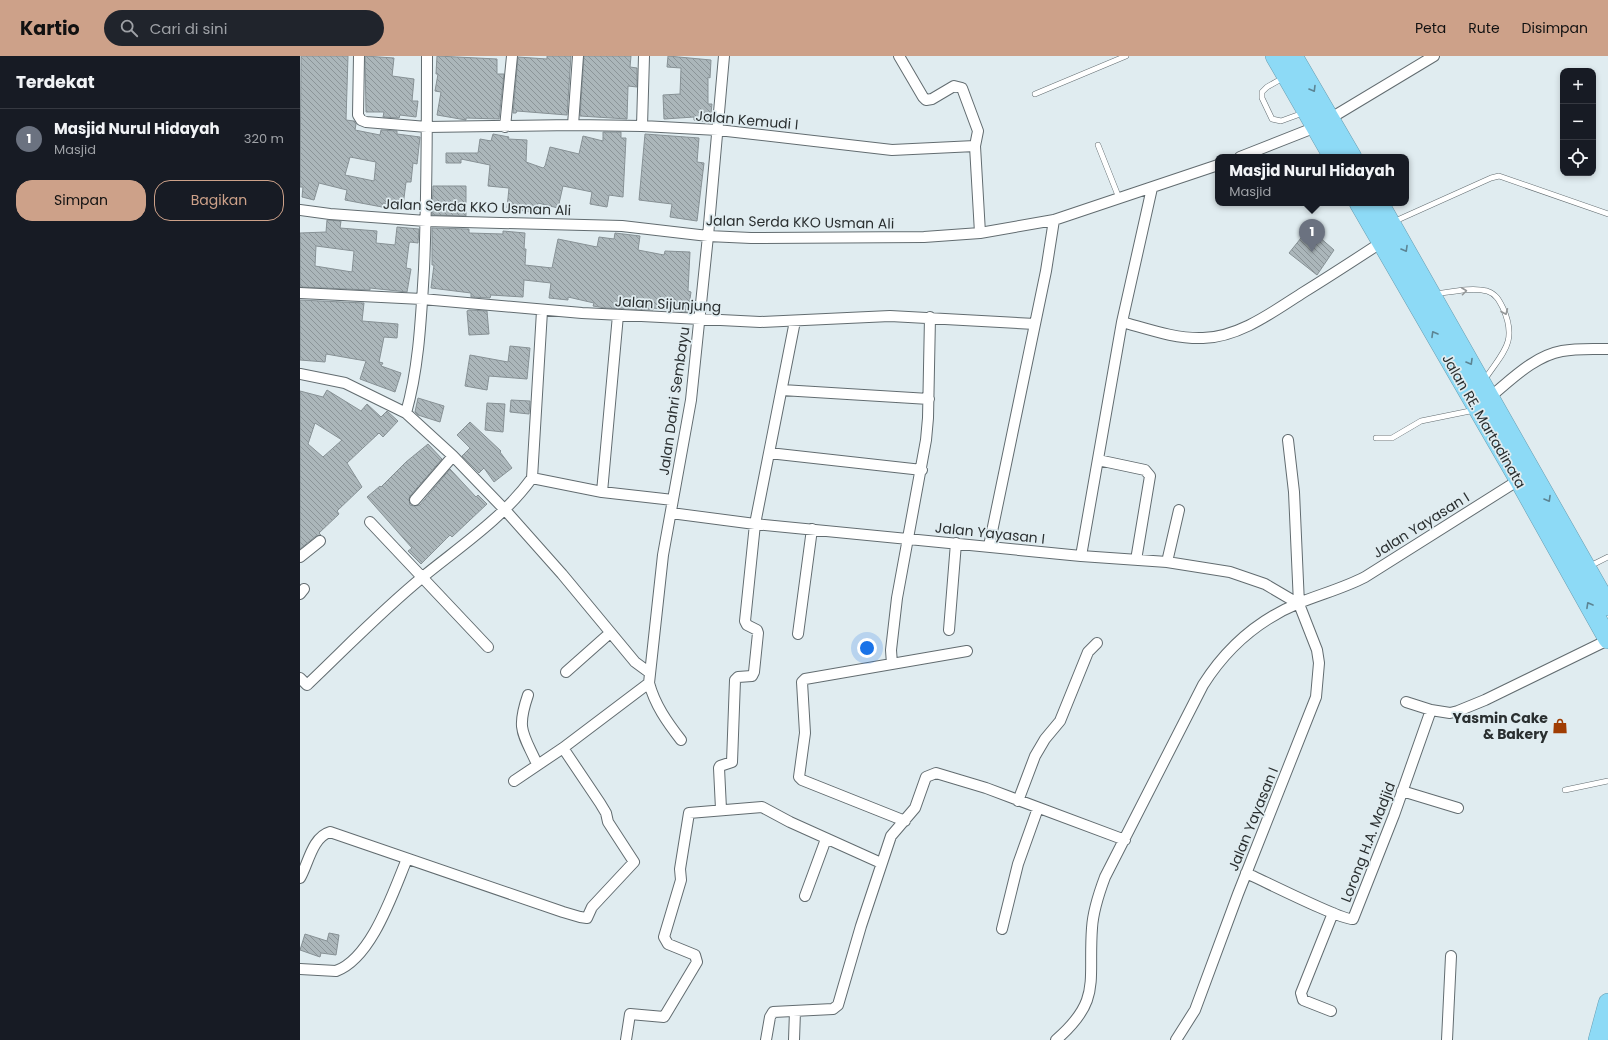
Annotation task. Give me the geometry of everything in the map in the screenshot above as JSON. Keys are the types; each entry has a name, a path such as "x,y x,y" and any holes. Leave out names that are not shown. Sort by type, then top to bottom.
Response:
{"highway":[{"path":"1275,56 1286,76 1318,120 1349,154"},
{"path":"1293,56 1332,154"},
{"name":"Jalan RE. Martadinata","path":"1361,206 1382,242 1483,397"},
{"path":"1381,206 1431,295 1525,475 1587,567 1608,606"},
{"name":"Jalan RE. Martadinata","path":"1525,475 1608,640"},
{"path":"1598,1040 1608,1003"}],"street":[{"name":"Jalan Kemudi I","path":"359,56 358,115 361,120 366,122 427,127 573,125 642,126 718,130 892,150 975,146"},
{"path":"406,414 416,374 422,298 426,221 427,56"},
{"path":"505,127 512,56"},
{"path":"573,125 578,56"},
{"path":"642,126 644,56"},
{"name":"Jalan Dahri Sembayu","path":"681,740 662,715 653,696 650,678 663,555 691,400 708,236 724,56"},
{"path":"899,56 926,100 932,99 954,86 962,88 978,131 975,146 980,233"},
{"path":"1246,154 1318,120 1434,56"},
{"name":"Jalan Serda KKO Usman Ali","path":"300,210 330,214 426,221 616,226 708,236 751,238 924,237 980,233 1054,220 1215,166"},
{"path":"1081,556 1122,322 1152,188"},
{"path":"989,546 1046,271 1054,220"},
{"path":"1122,322 1169,335 1188,338 1221,336 1240,329 1274,311 1382,242"},
{"name":"Jalan Sijunjung","path":"300,293 422,298 618,316 771,323 890,316 930,317 1035,324"},
{"path":"300,678 308,684 365,628 423,576 506,511 532,478 542,310"},
{"path":"602,492 618,316"},
{"path":"892,664 892,636 908,538 922,470 929,399 930,317"},
{"path":"721,809 719,767 732,762 735,680 738,677 752,676 754,672 758,633 757,630 745,621 755,524 795,321"},
{"path":"1483,397 1525,369 1552,354 1571,350 1608,349"},
{"path":"300,374 345,383 406,414 453,456 506,511 562,574 610,633 650,678 563,748 537,764 514,781"},
{"path":"782,390 929,399"},
{"path":"1056,1040 1071,1027 1086,1005 1092,982 1092,926 1096,904 1105,877 1203,685 1215,666 1249,631 1262,622 1299,604 1294,492 1288,440"},
{"path":"769,453 922,470"},
{"path":"415,500 453,456"},
{"path":"1098,460 1146,470 1150,476 1136,560"},
{"name":"Jalan Yayasan I","path":"1299,604 1365,577 1525,475"},
{"path":"532,478 602,492 673,500"},
{"path":"1167,562 1179,510"},
{"name":"Jalan Yayasan I","path":"671,513 755,524 1081,556 1167,562 1230,572 1265,584 1299,604 1317,650 1320,663 1316,697 1246,873 1195,1010 1176,1040"},
{"path":"370,522 423,576 488,647"},
{"path":"798,634 812,529"},
{"path":"300,557 320,541"},
{"path":"949,630 956,543"},
{"path":"566,672 610,633"},
{"path":"1406,702 1431,710 1450,713 1458,711 1485,700 1608,640"},
{"path":"1018,801 1035,756 1045,739 1060,721 1086,655 1097,643"},
{"path":"905,820 802,780 798,775 805,733 801,688 803,680 967,651"},
{"path":"528,695 521,715 521,726 537,764"},
{"name":"Lorong H.A. Madjid","path":"1246,873 1333,913 1348,919 1354,918 1431,710"},
{"path":"300,878 307,867 309,855 314,846 327,833 330,832 584,918 592,907 634,862 608,822 606,813 600,803 563,748"},
{"path":"766,1040 772,1013 833,1009 838,1006 881,863 894,831 905,820 917,804 926,777 932,773 986,788 1125,840"},
{"path":"1402,790 1458,808"},
{"path":"626,1040 630,1014 664,1017 697,962 696,955 668,944 664,937 681,880 680,869 688,814 690,812 762,807 790,822 881,863"},
{"path":"1002,929 1018,864 1038,808"},
{"path":"805,896 826,838"},
{"path":"300,969 336,971 361,952 370,942 407,859"},
{"path":"1331,1011 1303,1000 1301,993 1333,913"},
{"path":"1447,1040 1451,956"},
{"path":"794,1040 795,1011"}],"lane":[{"path":"1034,94 1126,56"},
{"path":"1286,76 1267,87 1262,92 1262,98 1272,119 1281,121 1318,120"},
{"path":"1098,145 1119,199"},
{"path":"1390,223 1496,176 1508,178 1608,214"},
{"path":"1376,438 1392,438 1421,421 1483,397 1506,347 1510,336 1509,324 1499,301 1494,294 1479,290 1431,295"},
{"path":"1587,567 1608,557"},
{"path":"1566,790 1608,781"}],"building":[{"path":"301,56 348,56 346,120 354,121 356,124 355,130 380,135 381,130 397,131 397,134 420,137 417,164 413,163 411,182 406,182 403,206 383,203 382,207 345,200 347,190 319,183 314,200 302,197 303,187 300,187","holes":["350,157 376,162 374,181 345,175"]},
{"path":"365,56 394,58 392,76 414,79 412,101 418,101 416,117 400,115 399,118 383,117 384,112 366,112"},
{"path":"437,56 497,59 497,74 504,74 499,119 466,118 466,120 437,115 441,92 435,91 438,74 436,74"},
{"path":"547,56 571,56 567,115 517,111 516,113 513,113 518,57 547,59"},
{"path":"584,56 631,56 630,67 637,68 637,87 628,86 627,119 580,116"},
{"path":"668,56 711,60 710,78 708,77 708,104 712,104 710,122 694,120 694,117 664,119 663,95 680,94 681,68 667,67"},
{"path":"603,132 621,132 621,138 626,138 623,197 609,195 607,207 590,204 592,192 563,186 558,208 538,203 536,213 507,208 509,188 488,186 490,165 461,159 461,163 446,163 446,153 478,153 480,139 491,141 493,134 509,137 508,139 527,140 526,162 543,168 545,166 550,147 579,154 583,136 603,141"},
{"path":"645,134 699,138 697,162 704,163 697,221 670,217 672,204 639,200"},
{"path":"433,186 466,186 466,216 432,215"},
{"path":"327,220 341,221 340,228 377,231 376,243 395,245 397,227 419,229 418,243 410,242 409,244 406,268 411,269 407,292 370,288 370,290 300,287 300,233 326,232","holes":["316,246 354,251 352,272 315,266"]},
{"path":"432,228 469,229 469,233 503,234 503,231 525,233 525,265 552,268 558,239 597,247 599,237 614,239 615,233 640,236 638,250 664,255 665,251 690,252 688,291 691,292 688,312 653,308 653,310 605,308 593,306 594,303 568,297 568,300 549,298 551,283 524,280 523,297 491,295 490,298 471,297 471,293 431,288 434,265 432,265"},
{"path":"1309,228 1334,250 1317,275 1289,253"},
{"path":"300,300 364,303 362,321 398,324 397,338 384,337 379,362 383,363 381,366 401,373 395,392 360,379 366,361 326,354 325,362 300,360"},
{"path":"467,311 487,311 489,334 469,335"},
{"path":"510,346 530,348 527,379 489,376 487,390 465,386 470,355 508,362"},
{"path":"327,390 361,411 367,404 381,417 387,411 398,421 383,437 379,433 347,463 362,487 337,511 339,514 319,533 321,535 316,536 300,549 300,391 323,397","holes":["315,423 342,440 323,457 308,444"]},
{"path":"418,398 444,406 440,422 418,415 415,412"},
{"path":"511,400 530,401 529,414 510,412"},
{"path":"487,403 505,404 503,432 485,430"},
{"path":"470,422 501,451 500,452 512,468 494,482 484,468 479,473 462,456 470,448 457,435"},
{"path":"428,444 442,459 410,496 410,505 420,505 450,469 476,497 478,495 487,504 452,537 450,535 421,564 408,551 412,548 367,497 380,486 381,487 406,462"},
{"path":"329,933 339,935 336,955 321,953 320,957 300,950 305,934 327,941"}],"place":[{"name":"Masjid Nurul Hidayah","path":"1312,252"},
{"name":"Yasmin Cake & Bakery","path":"1560,726"}]}
